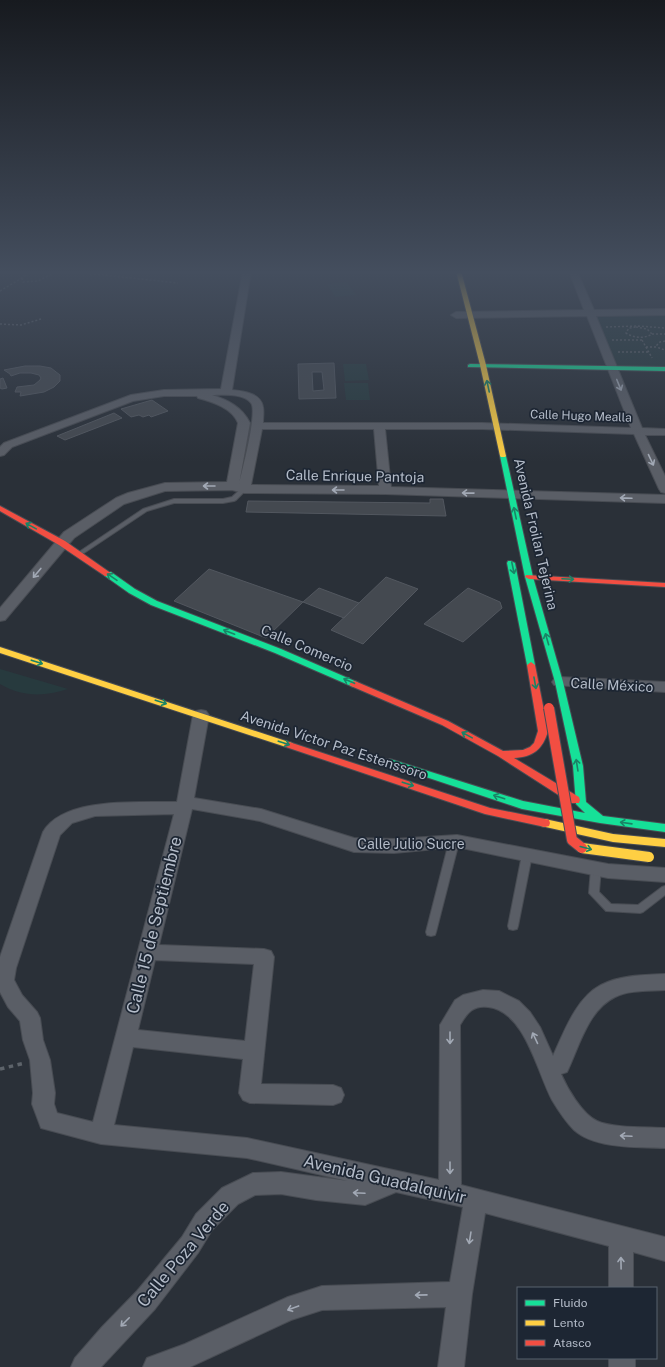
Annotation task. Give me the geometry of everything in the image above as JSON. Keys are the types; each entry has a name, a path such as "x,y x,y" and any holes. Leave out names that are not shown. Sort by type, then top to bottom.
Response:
{"main road":[{"name":"Avenida Froilan Tejerina","path":"475,335 529,577 559,682 578,766 581,804"},
{"path":"469,366 483,365 665,369"},
{"name":"Calle Comercio","path":"0,508 62,543 154,603 278,651 445,723 501,754 581,804 600,819"},
{"path":"501,754 522,754 534,751 542,742 543,731 523,617 510,555"},
{"path":"529,577 665,585"},
{"path":"523,617 534,630"},
{"name":"Avenida Víctor Paz Estenssoro","path":"0,650 489,811 540,824 613,838 665,843"},
{"path":"549,704 572,840 582,848 653,857"},
{"name":"Avenida Víctor Paz Estenssoro","path":"377,758 522,805 600,819 665,828"}],"street":[{"path":"226,392 236,335"},
{"path":"600,335 638,431 665,488"},
{"path":"0,453 8,445 131,398 164,393 226,392 241,394 254,399 258,406 257,426 244,489"},
{"path":"191,393 218,401 231,408 242,417 244,423 232,486"},
{"path":"379,425 385,490"},
{"name":"Calle Hugo Mealla","path":"257,426 496,426 665,432"},
{"name":"Calle Enrique Pantoja","path":"0,617 62,543 74,531 120,501 132,496 165,487 232,486 244,489 385,490 665,499"},
{"name":"Calle México","path":"559,682 665,687"},
{"name":"Calle 15 de Septiembre","path":"101,1134 184,805 201,715"},
{"name":"Calle Julio Sucre","path":"40,1060 33,1040 30,1018 14,1001 4,981 6,968 52,832 66,819 95,810 184,805 261,814 354,845 394,846 454,842 596,868 665,875"},
{"path":"147,952 264,957 253,1051 250,1093 333,1095"},
{"path":"548,1067 560,1064 586,1010 603,993 618,987 665,982"},
{"path":"450,1194 450,1024 458,1009 470,999 490,998 507,1003 521,1015 533,1034 560,1094 583,1124 608,1135 665,1138"},
{"path":"125,1037 253,1051"},
{"name":"Avenida Guadalquivir","path":"40,1060 44,1092 43,1104 49,1121 101,1134 247,1148 476,1199 665,1249"},
{"name":"Calle Poza Verde","path":"84,1367 111,1336 146,1300 190,1245 204,1222 230,1196 253,1184 281,1183 316,1189 365,1194 395,1181"},
{"path":"451,1367 460,1294 476,1199"},
{"path":"620,1237 621,1287"},
{"path":"156,1367 189,1355 288,1309 322,1298 460,1294"}],"lane":[{"path":"79,554 145,510 174,501 234,500 244,489"},
{"path":"431,932 454,842"},
{"path":"513,926 527,855"},
{"path":"596,868 594,893 609,908 640,909 665,890"}],"path":[{"path":"630,335 642,339"},
{"path":"606,340 642,339 651,335"},
{"path":"642,339 654,362"},
{"path":"657,347 658,343 665,340"},
{"path":"646,347 657,347 665,350"},
{"path":"611,352 649,352"},
{"path":"0,1069 40,1060"}],"green space":[{"path":"603,335 665,335 665,366 617,366"},
{"path":"343,364 366,364 369,380 345,381"},
{"path":"344,383 368,383 370,400 346,400"},
{"path":"0,669 68,689 59,692 42,694 17,691 0,684"}],"building":[{"path":"334,363 336,398 299,399 298,364","holes":["312,372 322,372 324,390 313,391"]},
{"path":"25,366 51,368 60,375 60,381 54,387 44,392 20,396 21,392 15,392 17,387 34,385 41,378 39,375 31,373 20,373 11,376 4,370"},
{"path":"3,378 7,388 2,389 0,388 0,379"},
{"path":"152,400 168,411 151,417 149,415 143,417 139,415 131,417 121,409"},
{"path":"114,413 122,418 65,440 57,436"},
{"path":"430,499 443,499 446,516 246,512 248,501 430,503"},
{"path":"209,569 303,602 266,638 174,601"},
{"path":"386,577 418,589 363,644 331,630"},
{"path":"319,588 359,603 344,618 303,602"},
{"path":"468,588 500,602 502,608 463,642 424,624"}],"traffic: fast":[{"path":"470,366 665,369"},
{"path":"503,456 529,577 559,682 578,766 581,804 600,819"},
{"path":"511,563 531,665"},
{"path":"108,574 132,591 154,603 278,651 354,684"},
{"path":"387,761 522,805 600,819 665,828"}],"traffic: slow":[{"path":"475,335 503,456"},
{"path":"0,650 289,745"},
{"path":"545,823 613,838 665,843"},
{"path":"582,848 649,857"}],"traffic: jam":[{"path":"0,508 62,543 108,574"},
{"path":"529,577 665,585"},
{"path":"501,754 523,754 533,750 541,739 543,731 531,665"},
{"path":"354,684 445,723 501,754 575,800"},
{"path":"549,708 572,840 582,848"},
{"path":"289,745 489,811 545,823"}]}
